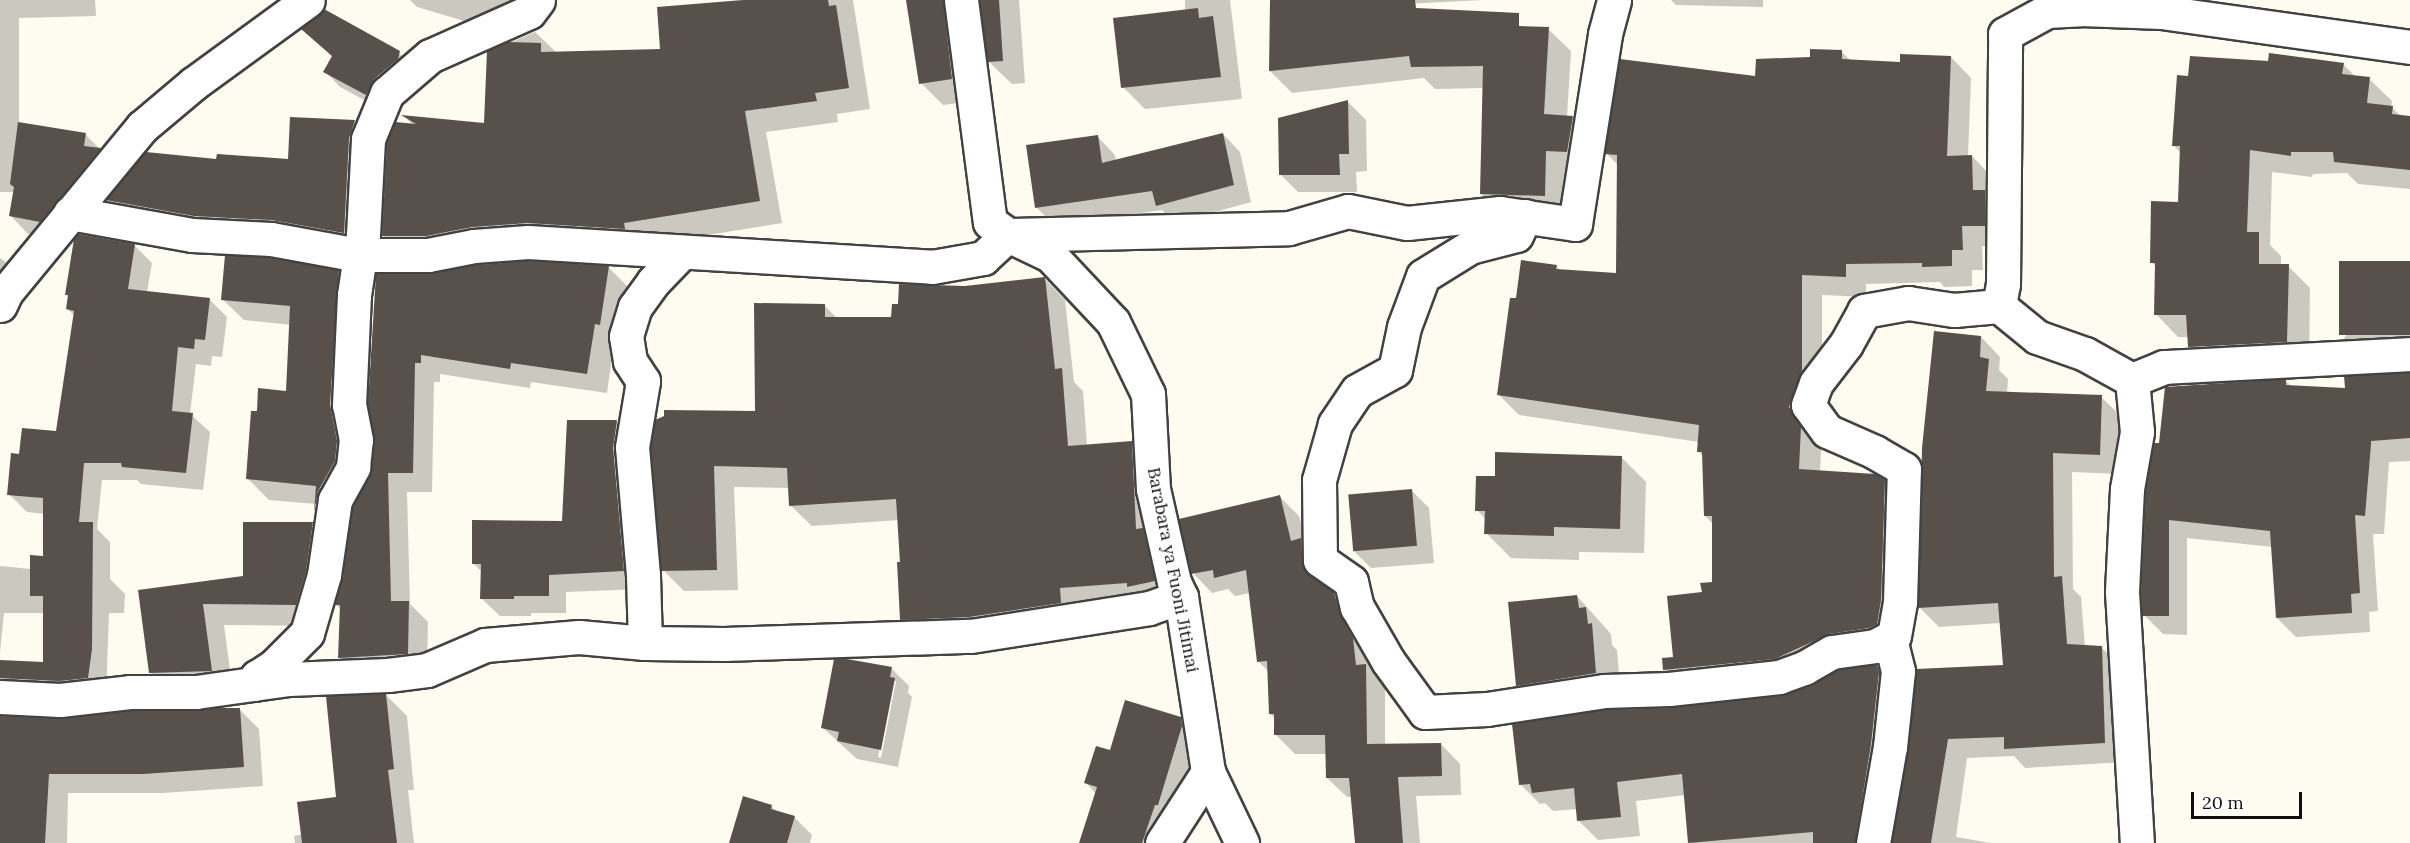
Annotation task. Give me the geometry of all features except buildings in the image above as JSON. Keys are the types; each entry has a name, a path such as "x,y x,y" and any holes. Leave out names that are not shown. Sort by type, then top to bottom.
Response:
{"street":[{"path":"0,305 6,292 142,126 193,84 308,0"},
{"path":"254,684 257,677 274,666 307,633 324,575 335,500 353,467 356,440 349,405 354,295 363,235 368,140 387,93 430,56 530,12 538,0"},
{"name":"Barabara ya Fuoni Jitimai","path":"961,0 990,222 1008,236 1050,255 1113,322 1148,394 1154,489 1174,582 1181,597 1208,772 1242,843"},
{"path":"70,213 192,236 271,238 359,255 428,255 474,246 528,242 932,267 983,258 1008,236 1289,228 1348,211 1407,223 1500,213 1575,224 1605,34 1614,0"},
{"path":"1999,306 2003,284 2005,34 2047,11 2162,6 2410,47"},
{"path":"1525,216 1516,235 1470,247 1423,276 1404,327 1395,370 1357,391 1335,424 1319,480 1320,560 1351,582 1357,607 1388,661 1425,712 1476,710 1604,691 1669,689 1779,677 1832,652 1875,646 1894,636 1900,602 1904,469 1875,452 1827,431 1808,405 1816,382 1846,344 1864,311 1908,303 1954,310 1999,306 2037,337 2085,354 2132,380"},
{"path":"645,643 644,575 632,447 644,381 630,361 626,336 635,307 653,282 682,252"},
{"path":"2132,380 2164,367 2410,354"},
{"path":"2132,380 2137,432 2127,489 2122,592 2137,843"},
{"path":"0,697 60,700 130,692 196,692 289,679 388,675 427,670 454,656 484,645 579,637 645,643 724,644 970,636 1149,608 1181,597"},
{"path":"1873,843 1890,747 1898,671 1890,639"},
{"path":"1162,843 1208,772"}]}
